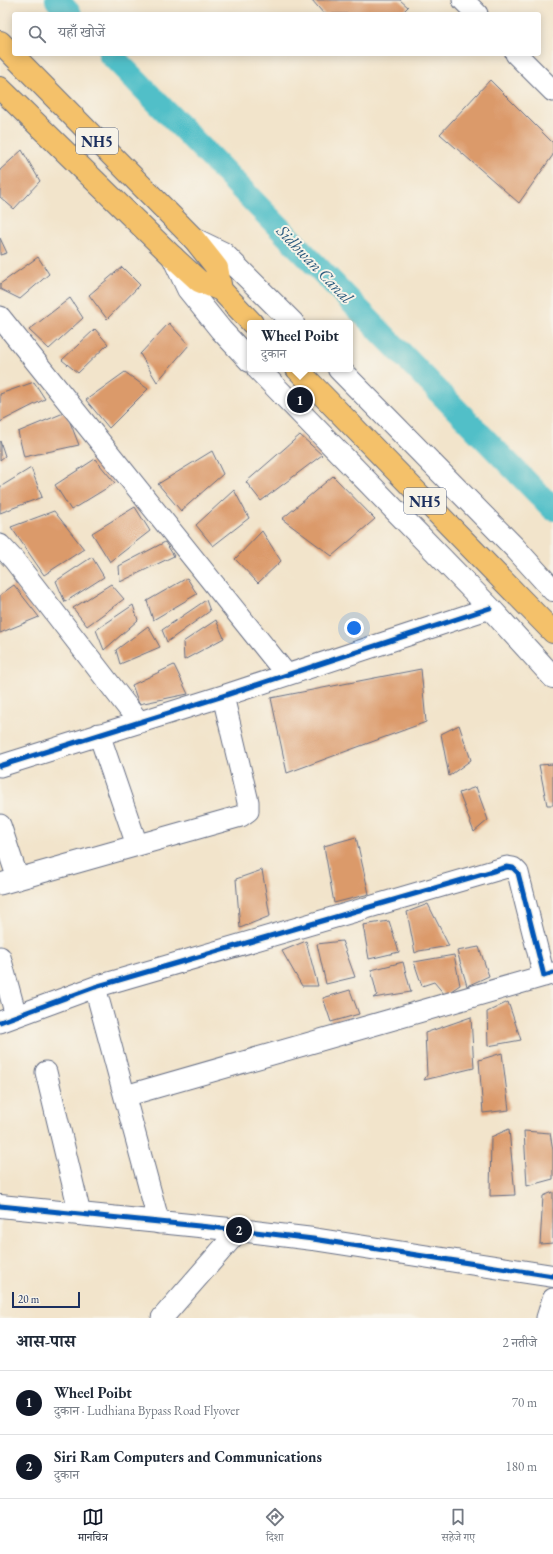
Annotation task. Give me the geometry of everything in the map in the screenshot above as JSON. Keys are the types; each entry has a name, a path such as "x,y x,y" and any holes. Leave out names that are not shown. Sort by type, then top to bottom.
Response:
{"highway":[{"name":"NH5","path":"0,42 12,54"},
{"name":"NH5","path":"14,56 194,239 217,268 221,290"},
{"name":"NH5","path":"0,88 173,257 199,281 221,290 249,320"},
{"name":"NH5","path":"300,372 553,632"}],"street":[{"path":"463,0 475,12"},
{"path":"518,56 553,91"},
{"path":"194,239 223,253 290,320"},
{"path":"173,257 188,289 221,330 247,358"},
{"path":"0,317 286,674"},
{"path":"261,372 490,608 553,677"},
{"path":"342,372 510,542 553,590"},
{"path":"0,545 7,566 139,722"},
{"path":"0,766 223,696 490,608"},
{"path":"0,825 9,881 241,816 248,811 248,802 223,696"},
{"path":"99,734 137,845"},
{"path":"0,958 8,1019 95,987 507,867 513,868 518,873 548,974 125,1096"},
{"path":"95,987 159,1222"},
{"path":"46,1072 80,1214"},
{"path":"0,1206 313,1239 553,1276"},
{"path":"162,1318 239,1230"},
{"path":"547,1318 553,1299"}],"building":[{"path":"312,0 400,0 408,7 403,12 322,12"},
{"path":"490,80 553,143 553,155 519,203 440,134"},
{"path":"22,150 40,181 14,209 0,197 0,170"},
{"path":"0,238 7,253 0,255"},
{"path":"38,257 49,274 20,299 0,289 0,284"},
{"path":"122,267 140,285 107,319 89,295"},
{"path":"70,298 83,318 49,349 29,330"},
{"path":"169,323 189,345 157,382 140,354"},
{"path":"95,329 108,344 78,373 62,360"},
{"path":"125,372 148,389 109,428 86,400"},
{"path":"34,382 45,399 0,422 0,394"},
{"path":"66,412 79,445 24,457 18,432"},
{"path":"300,435 322,455 261,501 246,482"},
{"path":"0,441 5,456 0,460"},
{"path":"212,451 223,474 181,511 158,484"},
{"path":"95,459 115,483 71,510 55,485"},
{"path":"31,468 42,497 0,513 0,487"},
{"path":"333,476 375,519 332,556 282,519"},
{"path":"234,490 249,518 213,546 196,525"},
{"path":"135,507 150,531 110,562 92,533"},
{"path":"54,511 84,549 44,575 11,527"},
{"path":"262,531 281,561 258,583 235,559"},
{"path":"165,542 174,556 120,582 119,566"},
{"path":"92,557 104,577 65,602 56,581"},
{"path":"187,578 197,594 153,620 147,601"},
{"path":"111,584 124,599 87,626 73,608"},
{"path":"14,585 39,617 0,633 0,595"},
{"path":"206,600 210,611 167,642 162,630"},
{"path":"133,605 138,620 104,650 96,630"},
{"path":"216,620 224,638 184,660 183,642"},
{"path":"148,626 160,647 120,664 116,650"},
{"path":"174,665 188,694 139,704 132,685"},
{"path":"421,669 426,722 287,773 271,698"},
{"path":"459,725 471,760 449,776 441,734"},
{"path":"553,764 553,805 547,805 539,765"},
{"path":"476,787 488,820 474,832 459,793"},
{"path":"356,837 369,894 334,903 324,846"},
{"path":"262,870 270,916 240,928 236,879"},
{"path":"428,904 449,946 415,953 407,912"},
{"path":"389,921 399,952 369,959 363,925"},
{"path":"306,941 318,986 302,986 282,951"},
{"path":"342,941 355,977 326,984 317,944"},
{"path":"479,947 489,976 467,986 457,951"},
{"path":"454,955 460,985 445,995 434,982 422,986 414,962"},
{"path":"403,962 411,992 373,998 377,995 371,970"},
{"path":"350,990 359,1014 331,1022 323,998"},
{"path":"508,1002 521,1040 488,1046 487,1012"},
{"path":"471,1017 474,1068 424,1080 427,1075 425,1033"},
{"path":"502,1053 509,1110 483,1113 479,1060"},
{"path":"509,1129 515,1195 490,1196 491,1137"},
{"path":"524,1131 550,1133 553,1150 553,1179 527,1186"},
{"path":"553,1192 553,1243 540,1244 543,1196"}],"waterway":[{"name":"Sidhwan Canal","path":"57,0 68,12"},
{"name":"Sidhwan Canal","path":"112,56 553,509"}],"cycle path":[{"path":"0,766 223,696 490,608"},
{"path":"0,1022 95,987 507,867 513,868 518,873 544,976 553,973"},
{"path":"0,1206 313,1239 553,1276"}],"place":[{"name":"Wheel Poibt","path":"300,400"},
{"name":"Siri Ram Computers and Communications","path":"239,1230"}]}
